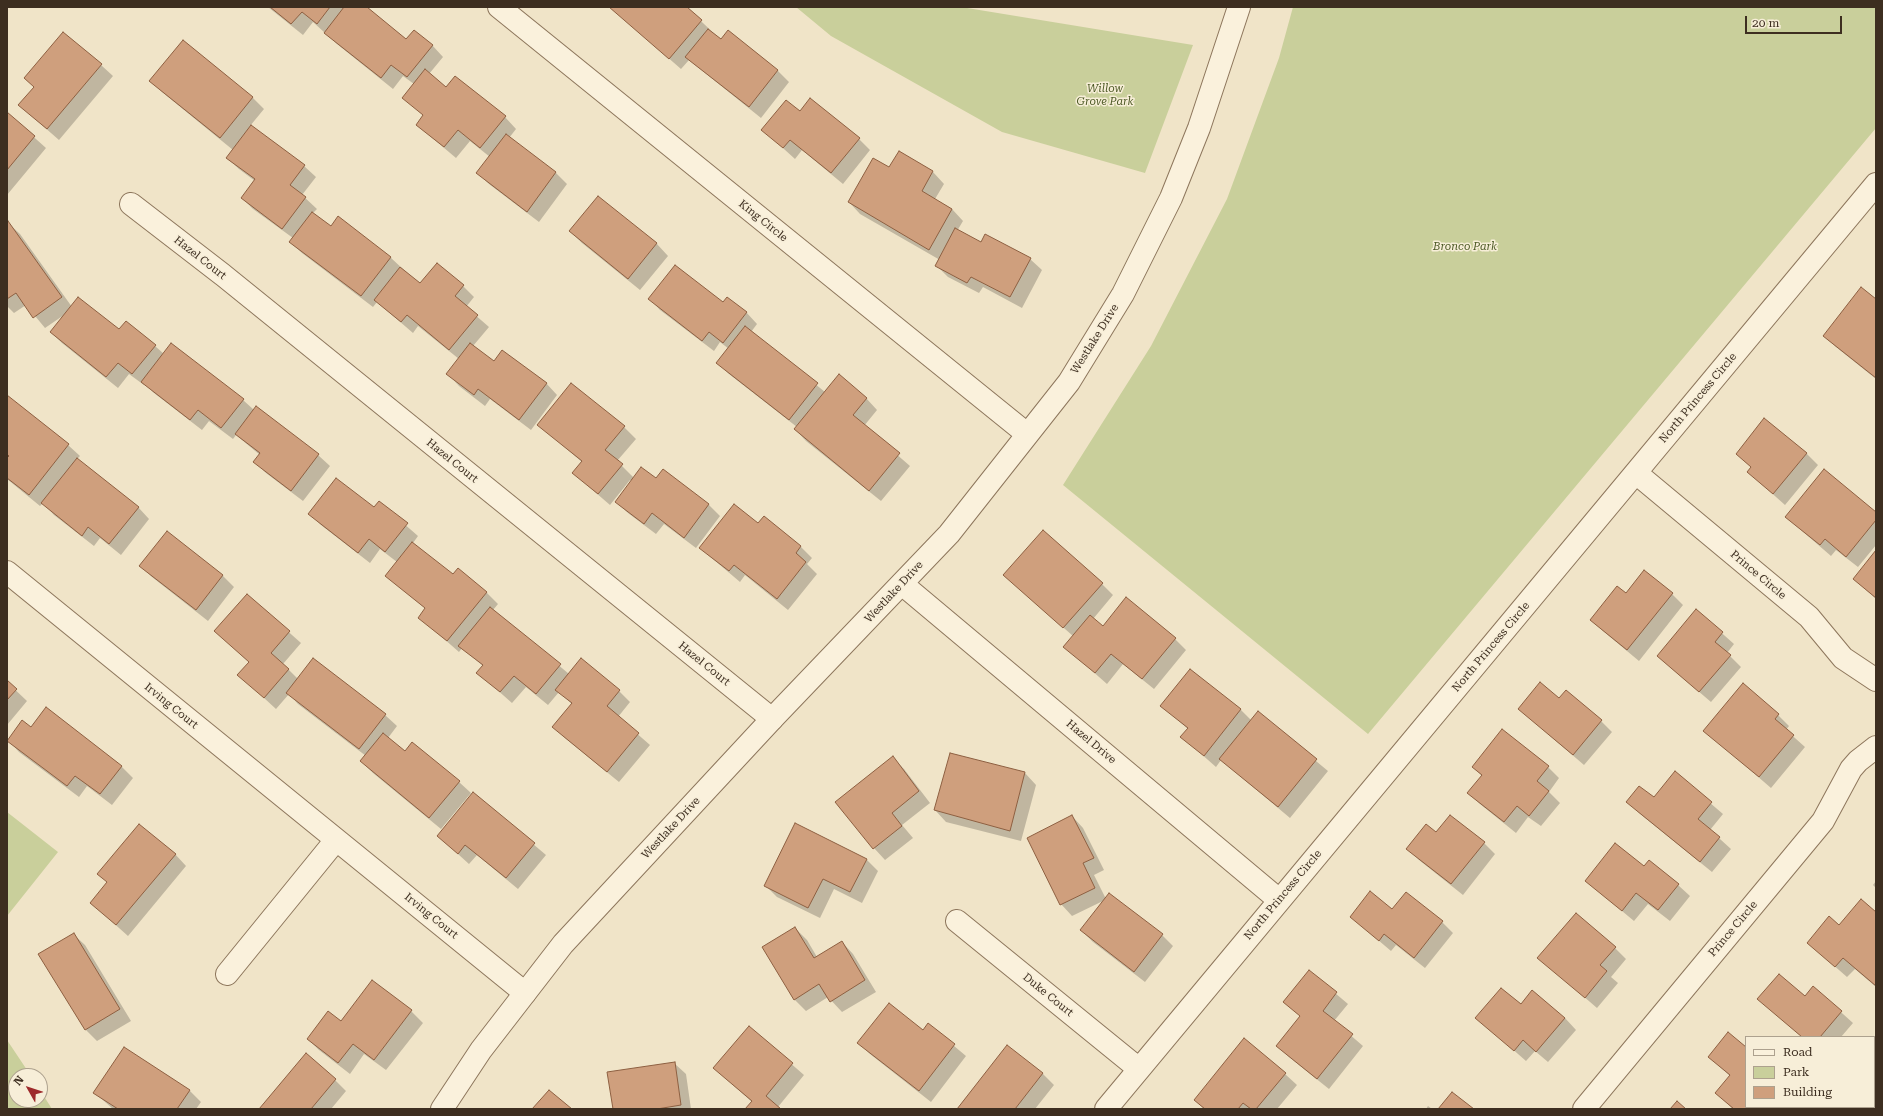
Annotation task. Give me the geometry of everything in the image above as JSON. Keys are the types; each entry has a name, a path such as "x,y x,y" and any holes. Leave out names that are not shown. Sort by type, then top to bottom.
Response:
{"street":[{"name":"King Circle","path":"499,7 1027,434"},
{"name":"Westlake Drive","path":"442,1109 482,1050 563,944 772,720 949,534 1069,382 1123,294 1171,198 1199,128 1240,7"},
{"name":"North Princess Circle","path":"1106,1109 1875,188"},
{"name":"Hazel Court","path":"131,204 223,275 772,720"},
{"name":"Prince Circle","path":"1636,473 1809,617 1843,658 1876,680"},
{"name":"Irving Court","path":"7,572 525,993"},
{"name":"Hazel Drive","path":"902,584 1279,900"},
{"name":"Prince Circle","path":"1584,1109 1823,820 1855,765 1876,747"},
{"path":"227,974 336,840"},
{"name":"Duke Court","path":"957,921 1139,1069"}],"green space":[{"name":"Willow Grove Park","path":"796,7 961,7 1193,45 1145,173 1002,132 831,36"},
{"name":"Bronco Park","path":"1293,7 1876,7 1876,128 1368,734 1063,485 1151,346 1227,199 1279,58"},
{"path":"7,812 58,852 7,916"},
{"path":"7,1040 26,1068 8,1068 8,1108 48,1108 48,1103 52,1109 7,1109"}],"building":[{"path":"270,7 330,7 317,24 302,12 291,24"},
{"path":"344,7 367,7 406,39 414,30 433,45 407,77 391,65 381,78 324,33"},
{"path":"609,7 687,7 702,20 669,59"},
{"path":"708,29 721,39 728,30 778,70 749,107 685,57"},
{"path":"63,32 102,64 47,129 18,105 34,87 24,78"},
{"path":"183,40 253,97 220,138 149,81"},
{"path":"425,69 446,87 455,76 506,116 480,148 458,130 444,147 416,125 423,115 402,98"},
{"path":"810,98 860,138 831,173 790,140 783,148 761,130 786,100 800,111"},
{"path":"7,112 35,136 7,170"},
{"path":"251,125 305,165 290,185 306,197 282,229 241,198 255,179 226,158"},
{"path":"506,134 556,172 527,212 476,173"},
{"path":"899,151 933,171 922,191 952,209 929,250 848,202 873,158 889,167"},
{"path":"598,196 657,243 628,279 569,231"},
{"path":"312,212 331,226 338,216 391,257 361,296 289,242"},
{"path":"8,221 62,297 33,318 16,293 7,299"},
{"path":"955,228 981,242 985,234 1031,258 1010,297 971,277 967,283 935,266"},
{"path":"437,263 464,285 455,296 478,315 449,350 407,315 401,322 374,300 400,267 420,283"},
{"path":"675,265 723,302 727,297 747,312 723,343 709,332 702,341 648,299"},
{"path":"1861,287 1876,299 1876,378 1823,336"},
{"path":"78,297 119,329 126,321 156,345 132,374 118,363 106,377 50,332"},
{"path":"745,326 818,383 789,420 716,363"},
{"path":"171,343 244,399 221,428 198,410 190,420 141,382"},
{"path":"470,343 494,361 502,350 547,383 519,420 478,389 474,395 446,374"},
{"path":"839,374 867,398 853,415 900,453 869,491 794,429"},
{"path":"571,383 625,426 605,450 623,464 598,494 572,473 582,461 537,425"},
{"path":"7,395 69,444 29,495 7,478 7,458 9,456 7,454"},
{"path":"256,406 319,454 291,491 253,462 260,453 235,434"},
{"path":"1764,418 1807,453 1773,494 1747,472 1751,467 1736,454"},
{"path":"77,458 139,507 109,544 88,527 82,536 41,503"},
{"path":"641,467 656,478 663,469 709,504 684,538 652,513 644,524 615,502"},
{"path":"1824,469 1876,512 1876,520 1846,557 1825,539 1820,545 1785,517"},
{"path":"336,478 374,507 379,501 408,523 385,552 369,539 358,553 308,514"},
{"path":"734,504 758,523 764,516 801,546 796,553 806,562 777,599 734,565 729,571 699,548"},
{"path":"1043,530 1103,583 1063,628 1003,575"},
{"path":"167,531 223,575 196,610 139,566"},
{"path":"412,542 453,574 458,568 487,592 447,641 418,618 425,608 385,576"},
{"path":"1876,550 1876,598 1853,579"},
{"path":"1644,570 1673,593 1627,650 1590,620 1617,586 1626,593"},
{"path":"247,594 290,631 271,653 289,669 264,698 237,675 249,662 214,631"},
{"path":"1126,597 1176,638 1142,679 1111,654 1095,673 1063,647 1090,615 1103,626"},
{"path":"490,607 561,664 536,694 514,676 500,692 476,673 483,665 458,646"},
{"path":"1696,609 1723,632 1715,642 1731,655 1699,692 1657,656"},
{"path":"313,658 386,714 359,749 286,693"},
{"path":"581,658 620,690 607,706 639,733 607,772 552,727 572,703 555,690"},
{"path":"1190,669 1241,709 1204,756 1180,737 1188,728 1160,706"},
{"path":"7,680 17,689 7,700"},
{"path":"1540,682 1559,698 1566,690 1602,720 1573,755 1518,709"},
{"path":"1743,683 1779,714 1775,719 1794,735 1759,777 1703,731"},
{"path":"46,707 122,766 100,794 75,776 67,786 7,741 22,720 31,727"},
{"path":"1258,711 1317,759 1278,807 1219,759"},
{"path":"1502,729 1549,766 1537,781 1549,791 1529,816 1517,806 1504,822 1467,793 1482,775 1472,767"},
{"path":"383,733 405,751 412,742 460,781 429,818 360,761"},
{"path":"950,753 1025,772 1010,831 934,810"},
{"path":"893,756 919,791 892,813 902,826 873,849 835,802"},
{"path":"1675,771 1712,802 1698,819 1720,837 1700,862 1626,802 1639,786 1654,797"},
{"path":"473,792 535,843 506,878 465,845 458,854 437,836"},
{"path":"1072,815 1094,858 1083,863 1095,888 1060,905 1027,838"},
{"path":"1450,815 1485,842 1451,884 1406,849 1426,824 1436,832"},
{"path":"795,823 867,859 850,892 823,879 808,908 764,886"},
{"path":"139,824 176,854 116,925 90,903 107,882 97,874"},
{"path":"1615,843 1644,866 1649,860 1679,884 1658,910 1636,893 1622,911 1585,881"},
{"path":"1370,891 1392,909 1406,892 1443,921 1414,958 1384,934 1379,941 1350,917"},
{"path":"1109,893 1163,934 1134,972 1080,930"},
{"path":"1861,899 1876,912 1876,986 1843,958 1835,967 1807,943 1829,916 1839,925"},
{"path":"1576,913 1616,947 1600,965 1607,971 1585,998 1537,958"},
{"path":"795,927 814,958 842,941 865,980 830,1002 819,984 794,1000 762,947"},
{"path":"74,933 120,1009 85,1030 38,954"},
{"path":"1309,970 1337,992 1323,1011 1353,1034 1317,1079 1276,1046 1300,1016 1283,1002"},
{"path":"1779,974 1805,996 1813,986 1842,1011 1821,1036 1801,1036 1757,999"},
{"path":"372,980 412,1010 374,1060 353,1044 338,1063 307,1039 328,1011 341,1021"},
{"path":"1501,988 1521,1004 1532,990 1565,1018 1536,1052 1523,1040 1514,1051 1475,1018"},
{"path":"889,1003 923,1030 928,1023 955,1044 919,1091 857,1043"},
{"path":"749,1026 793,1063 766,1096 781,1109 745,1109 752,1101 713,1068"},
{"path":"1728,1032 1745,1046 1745,1108 1761,1109 1734,1109 1715,1093 1730,1075 1708,1057"},
{"path":"1244,1038 1286,1073 1256,1109 1251,1109 1243,1103 1238,1109 1205,1109 1194,1100"},
{"path":"1007,1045 1043,1073 1015,1109 957,1109"},
{"path":"124,1047 190,1090 177,1109 118,1109 93,1093"},
{"path":"306,1053 336,1079 311,1109 259,1109"},
{"path":"675,1062 681,1105 657,1109 613,1109 607,1072"},
{"path":"549,1090 572,1109 532,1109"},
{"path":"1452,1092 1474,1109 1438,1109"},
{"path":"1677,1101 1686,1109 1670,1109"}]}
